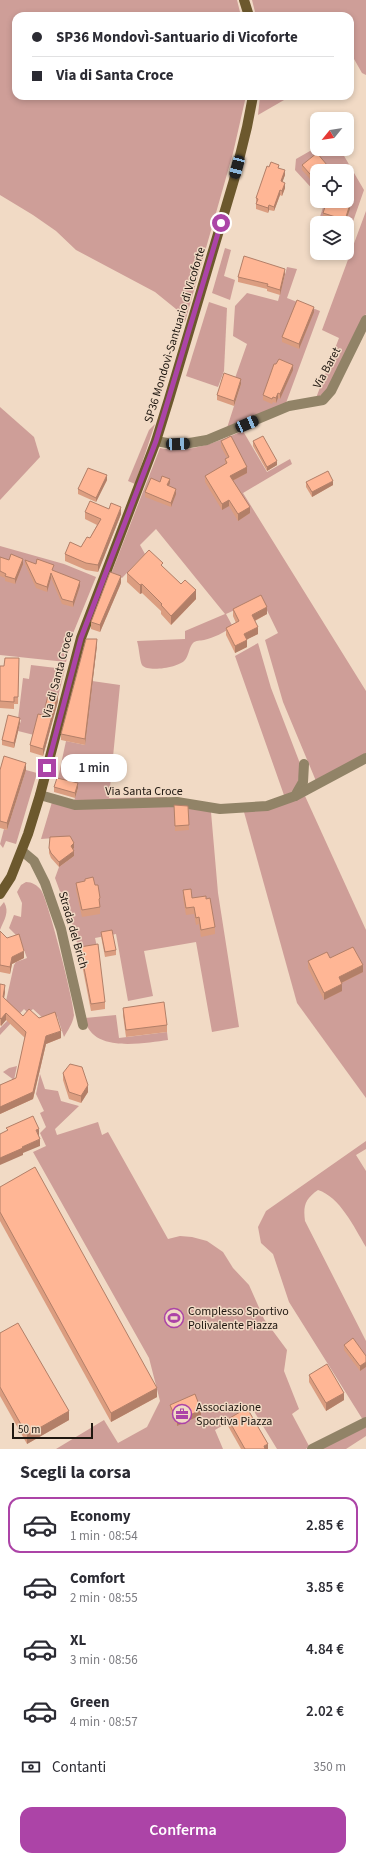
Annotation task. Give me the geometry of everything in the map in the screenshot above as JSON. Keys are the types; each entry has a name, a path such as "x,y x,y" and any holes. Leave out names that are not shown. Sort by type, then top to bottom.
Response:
{"main road":[{"path":"244,0 248,12"},
{"name":"SP36 Mondovì-Santuario di Vicoforte","path":"156,441 234,180 252,100"},
{"name":"Via di Santa Croce","path":"0,894 8,883 22,851 40,796 81,638 156,441"}],"street":[{"name":"Via Baret","path":"156,441 178,444 207,440 289,406 324,399 331,391 366,320"},
{"name":"Via Santa Croce","path":"40,796 75,805 177,802 220,809 266,806 296,796 366,758"},
{"path":"296,796 302,782 304,764"},
{"name":"Strada del Brich","path":"22,851 34,861 46,883 61,928 83,1025"},
{"path":"312,1449 366,1422"}],"shaded area":[{"path":"0,0 237,0 240,12 12,12 12,100 245,100 233,153 185,322 176,309 155,292 76,250 56,231 0,195"},
{"path":"252,0 366,0 366,75 362,73 354,59 354,12 255,12"},
{"path":"260,100 284,100 258,115"},
{"path":"310,151 310,156 344,156 349,164 310,164 310,186 295,170 296,159"},
{"path":"354,173 364,190 354,219 354,216 320,216 323,208 354,208"},
{"path":"366,211 366,314 327,392 316,398 339,338 322,330 348,260 354,260 354,243"},
{"path":"225,248 231,250 224,276 235,280 230,300 212,293"},
{"path":"287,267 297,269 287,298 320,311 286,403 227,428 241,384 234,381 247,344 233,336 235,306 247,293 278,301"},
{"path":"209,302 227,308 224,371 218,387 186,376"},
{"path":"0,407 34,437 40,457 0,500"},
{"path":"155,424 135,484 128,481 149,430"},
{"path":"243,431 267,472 290,459 292,464 243,493 366,691 366,755 316,781 283,702 265,640 278,633 261,598 226,614 233,627 219,635 194,642 182,663 171,667 151,669 142,665 137,641 185,639 185,631 225,614 156,529 140,545 145,554 122,578 111,574 160,448 182,449 203,446"},
{"path":"0,546 64,564 96,577 74,631 66,662 0,655"},
{"path":"258,643 271,688 301,766 297,787 285,798 235,656"},
{"path":"31,665 65,669 57,701 34,735 18,731 21,720 18,719 23,678 29,679"},
{"path":"92,681 120,685 109,798 167,797 167,800 74,801 78,788 57,783 66,741 85,745"},
{"path":"26,770 37,773 16,844 6,841 3,848 0,844 4,829 7,830"},
{"path":"305,796 366,930 366,1098 297,1003 244,812"},
{"path":"52,802 176,805 211,812 218,893 239,1027 212,1032 196,942 144,951 153,996 128,1001 116,934 95,938 98,951 80,954 72,924 55,878 59,867 74,856 68,837 41,839"},
{"path":"26,882 32,883 41,890 55,931 74,1015 64,1037 57,1016 45,1020 33,1009 28,1013 24,1009 0,1035 0,1028 16,1012 6,1001 14,965 16,962 27,958 20,939 9,928 14,915 21,917 22,903 17,892 21,885"},
{"path":"4,902 6,906 6,913 0,930 0,907"},
{"path":"116,1015 119,1038 167,1032 168,1040 133,1044 107,1042 97,1037 89,1029 85,1018"},
{"path":"17,1066 14,1080 3,1072 9,1068"},
{"path":"40,1074 45,1089 58,1091 61,1101 79,1106 55,1129 57,1135 98,1122 102,1135 108,1132 168,1239 180,1236 192,1237 207,1241 223,1252 233,1268 249,1285 264,1319 287,1350 284,1371 299,1409 292,1414 309,1446 306,1449 277,1449 252,1408 215,1430 223,1449 56,1449 104,1420 118,1443 147,1427 160,1401 149,1358 33,1152 46,1146 40,1133 46,1127 40,1113 44,1111 36,1094"},
{"path":"366,1141 366,1149 356,1155 366,1171 366,1247 340,1206 326,1194 318,1190 314,1193 306,1203 304,1211 305,1221 366,1341 366,1418 363,1420 289,1302 273,1254 261,1243 258,1227 266,1211"},
{"path":"366,1426 366,1436 346,1449 319,1449"}],"building":[{"path":"313,156 320,156 326,164 310,164 310,174 302,165"},
{"path":"271,162 279,165 278,168 285,170 281,181 285,183 282,191 280,190 274,207 269,205 268,208 256,204 258,199 256,198 267,166 269,167"},
{"path":"325,208 349,208 346,216 332,216 323,213"},
{"path":"244,256 285,269 280,290 267,286 268,284 238,277"},
{"path":"297,300 314,307 299,344 282,337"},
{"path":"279,359 293,365 280,394 278,393 276,398 273,397 272,399 263,395 274,364 276,364"},
{"path":"224,373 241,379 234,401 217,395"},
{"path":"231,436 247,467 230,476 250,507 238,514 229,500 222,504 205,476 227,463 225,459 229,457 221,441"},
{"path":"263,436 277,461 267,467 253,441"},
{"path":"88,468 107,475 96,498 78,489"},
{"path":"328,471 333,481 312,492 306,482"},
{"path":"162,476 170,479 167,485 176,489 171,503 145,492 151,478 160,482"},
{"path":"90,501 109,509 111,503 121,507 98,565 86,563 65,554 70,542 81,547 87,537 90,538 101,519 85,512"},
{"path":"149,550 163,563 161,565 181,584 185,580 196,590 171,616 161,605 162,604 142,584 140,585 127,573"},
{"path":"11,554 23,559 15,579 5,576 6,574 0,571 0,557 9,560"},
{"path":"37,559 54,565 52,570 80,581 73,602 62,599 51,573 47,587 36,583 25,560 36,564"},
{"path":"110,572 121,576 100,625 91,622"},
{"path":"261,595 267,607 252,615 258,627 244,634 247,640 235,646 226,628 239,621 233,609"},
{"path":"86,639 97,639 85,739 61,734"},
{"path":"5,658 19,658 18,697 14,697 14,702 0,701 0,666 4,666"},
{"path":"49,692 58,694 43,749 30,745 38,714 43,715"},
{"path":"8,715 20,718 14,743 2,740"},
{"path":"4,756 26,763 7,823 0,821 0,770"},
{"path":"57,778 78,783 75,793 54,787"},
{"path":"174,805 188,806 189,825 175,826"},
{"path":"70,836 74,843 71,846 74,851 59,862 51,853 49,848 50,837"},
{"path":"93,877 95,885 98,885 100,907 82,910 76,883"},
{"path":"191,889 192,898 206,896 206,899 210,898 215,927 201,930 199,917 196,918 194,907 186,908 183,890"},
{"path":"112,930 116,950 105,952 101,932"},
{"path":"0,931 7,938 19,934 24,951 12,957 10,967 0,965"},
{"path":"98,944 105,1002 91,1004 80,947"},
{"path":"353,947 363,965 339,977 342,984 324,993 308,961 327,952 330,958"},
{"path":"0,984 5,985 3,997 23,1016 29,1009 39,1018 55,1012 61,1031 46,1036 33,1092 0,1107 0,1085 16,1078 26,1032 6,1013 1,1019 0,1018"},
{"path":"164,1002 167,1025 126,1030 123,1008"},
{"path":"70,1064 82,1067 88,1085 81,1096 69,1092 63,1073"},
{"path":"33,1116 39,1129 36,1130 40,1139 0,1158 0,1134 8,1130 6,1128"},
{"path":"35,1167 157,1388 111,1413 0,1212 0,1187"},
{"path":"18,1323 69,1411 27,1435 0,1387 0,1333"},
{"path":"353,1338 366,1356 366,1362 360,1366 344,1345"},
{"path":"327,1364 344,1393 326,1403 309,1375"},
{"path":"195,1394 201,1410 177,1421 170,1405"},
{"path":"247,1408 268,1444 264,1446 265,1449 245,1449 228,1419"}],"place":[{"name":"Complesso Sportivo Polivalente Piazza","path":"174,1318"},
{"name":"Associazione Sportiva Piazza","path":"182,1414"}],"route":[{"path":"47,768 81,638 120,539 156,441 221,223"}]}
